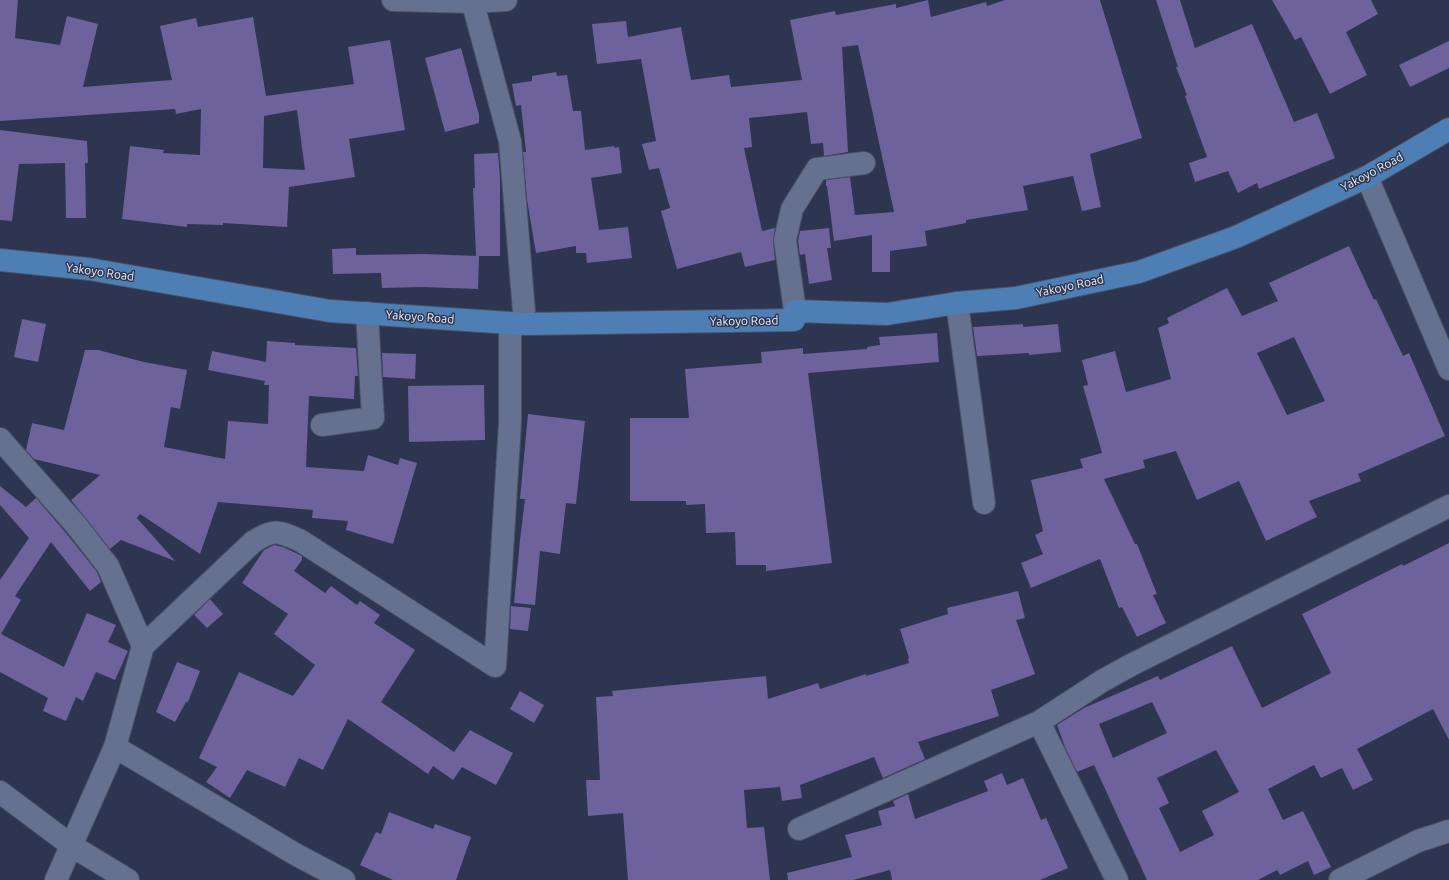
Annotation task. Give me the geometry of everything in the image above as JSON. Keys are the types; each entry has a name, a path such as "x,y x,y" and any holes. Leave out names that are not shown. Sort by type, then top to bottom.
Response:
{"main road":[{"name":"Yakoyo Road","path":"0,260 89,269 330,311 517,323 794,320 795,311 887,314 957,303 1016,298 1139,272 1236,237 1367,176 1449,129"}],"street":[{"path":"393,0 506,0"},
{"path":"56,880 115,747 143,646 253,542 265,534 280,532 301,542 495,666 517,323 510,141 473,1"},
{"path":"795,311 785,240 792,209 817,169 864,163"},
{"path":"1367,176 1449,369"},
{"path":"957,303 984,503"},
{"path":"322,425 373,418 367,313"},
{"path":"0,439 76,525 108,566 143,646"},
{"path":"798,828 1040,722 1102,682 1131,666 1449,506"},
{"path":"1040,722 1118,880"},
{"path":"115,747 295,854 344,880"},
{"path":"0,792 72,846 128,880"},
{"path":"1340,880 1418,841 1449,831"}],"building":[{"path":"0,0 18,0 15,38 60,45 67,16 98,24 83,87 172,80 160,26 196,18 198,27 253,17 266,96 354,84 348,47 390,40 405,130 349,139 355,177 289,187 287,227 223,223 223,225 187,224 187,227 122,219 130,146 164,150 163,153 200,155 201,109 176,114 175,109 0,121","holes":["297,110 305,170 263,168 264,116"]},
{"path":"928,0 931,17 986,2 987,6 1005,0 1100,0 1142,138 1090,154 1101,207 1082,211 1073,176 1023,186 1028,210 966,220 966,223 925,231 927,246 890,251 890,272 872,272 872,235 834,241 826,186 826,180 850,177 855,215 894,212 858,45 842,47 848,152 824,156 823,143 811,144 807,112 749,118 752,147 744,148 762,231 775,228 773,241 775,260 745,267 741,252 677,269 661,211 670,208 659,168 649,170 642,144 656,141 641,59 597,64 592,24 626,21 628,37 681,27 691,80 729,75 731,87 802,80 790,20 835,11 836,15 896,4 896,8"},
{"path":"1156,0 1180,0 1195,48 1252,24 1294,122 1317,113 1335,158 1259,189 1257,183 1238,193 1228,171 1195,182 1189,163 1207,157 1185,96 1187,95 1176,67 1178,67"},
{"path":"1272,0 1371,0 1378,14 1346,32 1367,75 1330,94 1301,37 1295,40"},
{"path":"1449,41 1449,68 1410,87 1399,65"},
{"path":"461,48 479,115 479,123 445,132 425,58"},
{"path":"556,72 557,76 567,75 573,111 581,111 585,150 614,146 615,148 619,147 622,173 591,178 599,230 628,227 632,258 587,263 586,253 576,253 576,246 536,253 527,200 523,152 526,152 521,105 516,106 512,84 532,81 532,76"},
{"path":"0,130 87,141 88,163 85,163 86,218 66,218 65,163 19,164 12,221 0,220"},
{"path":"498,153 500,177 500,256 476,256 473,188 475,188 474,154"},
{"path":"829,228 831,248 827,248 832,280 809,284 805,254 800,255 798,241 800,231"},
{"path":"1349,246 1374,300 1376,299 1403,356 1409,353 1445,436 1358,474 1361,481 1309,501 1317,517 1266,541 1239,481 1197,500 1176,451 1143,460 1145,468 1104,479 1135,544 1137,544 1157,594 1153,595 1166,623 1137,637 1122,607 1119,608 1100,559 1031,588 1021,563 1043,554 1035,535 1043,531 1031,480 1083,468 1080,459 1102,453 1083,386 1088,385 1082,360 1115,351 1126,392 1171,379 1158,328 1169,323 1167,318 1227,288 1242,316 1278,301 1269,283","holes":["1294,337 1325,401 1287,415 1257,353"]},
{"path":"356,248 356,255 424,254 479,256 478,289 422,287 382,288 381,273 333,274 332,249"},
{"path":"22,319 46,324 38,362 14,357"},
{"path":"1023,324 1023,327 1058,324 1061,352 1029,355 1029,353 977,356 973,327"},
{"path":"937,333 939,362 808,373 832,563 766,571 766,565 736,565 735,532 706,533 705,504 686,505 686,501 630,501 630,418 689,418 685,369 762,363 761,352 803,348 803,354 867,349 867,347 880,345 879,337"},
{"path":"267,341 295,343 295,345 356,348 358,376 355,376 354,399 309,396 306,467 364,471 368,455 398,465 400,458 417,463 393,544 346,530 348,521 312,518 313,510 218,502 200,554 140,514 137,518 175,561 121,540 110,549 71,500 100,475 34,459 26,450 32,423 64,430 85,350 98,350 144,362 187,370 180,409 171,407 164,447 225,459 228,421 268,424 269,385 264,385 265,381 208,370 212,351 266,362"},
{"path":"382,353 416,354 415,379 383,377"},
{"path":"484,385 485,440 409,442 408,386"},
{"path":"528,414 585,421 576,504 566,503 560,554 540,551 535,605 514,603 525,499 520,499"},
{"path":"0,486 26,507 36,498 97,572 101,582 90,591 51,542 15,596 21,600 1,634 64,667 87,613 116,625 108,642 128,651 115,680 96,672 83,701 76,697 66,721 43,711 48,698 0,672 0,580 29,538 0,505"},
{"path":"1449,543 1449,740 1433,709 1357,749 1373,780 1353,790 1342,768 1321,778 1314,765 1268,789 1283,820 1303,811 1331,867 1314,875 1308,861 1280,875 1277,870 1258,880 1147,880 1094,765 1077,772 1065,747 1057,725 1084,708 1158,676 1160,680 1232,646 1262,708 1331,673 1302,614 1402,564 1403,566","holes":["1152,702 1167,733 1113,758 1099,724","1216,750 1239,792 1202,811 1214,835 1180,852 1159,808 1169,803 1157,778"]},
{"path":"274,545 283,547 302,556 302,560 294,571 325,593 331,586 357,605 360,601 380,615 374,623 415,650 381,702 454,752 470,730 513,753 496,785 462,767 453,780 433,766 428,774 348,719 323,770 299,758 285,787 247,770 230,798 206,782 217,767 199,758 239,672 293,696 315,665 274,634 288,614 242,583 264,550"},
{"path":"1018,591 1025,618 1016,620 1035,674 991,690 999,716 918,742 925,759 883,778 874,757 800,785 802,798 782,801 780,787 744,790 747,828 764,827 770,880 628,880 623,813 588,816 586,780 600,780 596,697 613,696 612,691 766,676 768,699 818,683 820,689 866,674 866,676 909,663 909,658 900,629 948,614 947,608"},
{"path":"210,599 223,614 207,628 194,615"},
{"path":"511,606 531,608 528,631 510,629"},
{"path":"177,662 200,671 188,702 186,702 175,722 156,712"},
{"path":"520,691 544,705 534,723 510,709"},
{"path":"1002,773 1007,785 1023,778 1041,820 1046,818 1068,868 1040,880 892,880 890,870 853,880 788,880 787,873 852,857 845,835 882,825 878,811 895,806 893,801 908,794 915,819 988,791 984,781"},
{"path":"389,812 433,829 435,824 471,837 456,880 393,880 360,865 376,832 381,834"}]}
